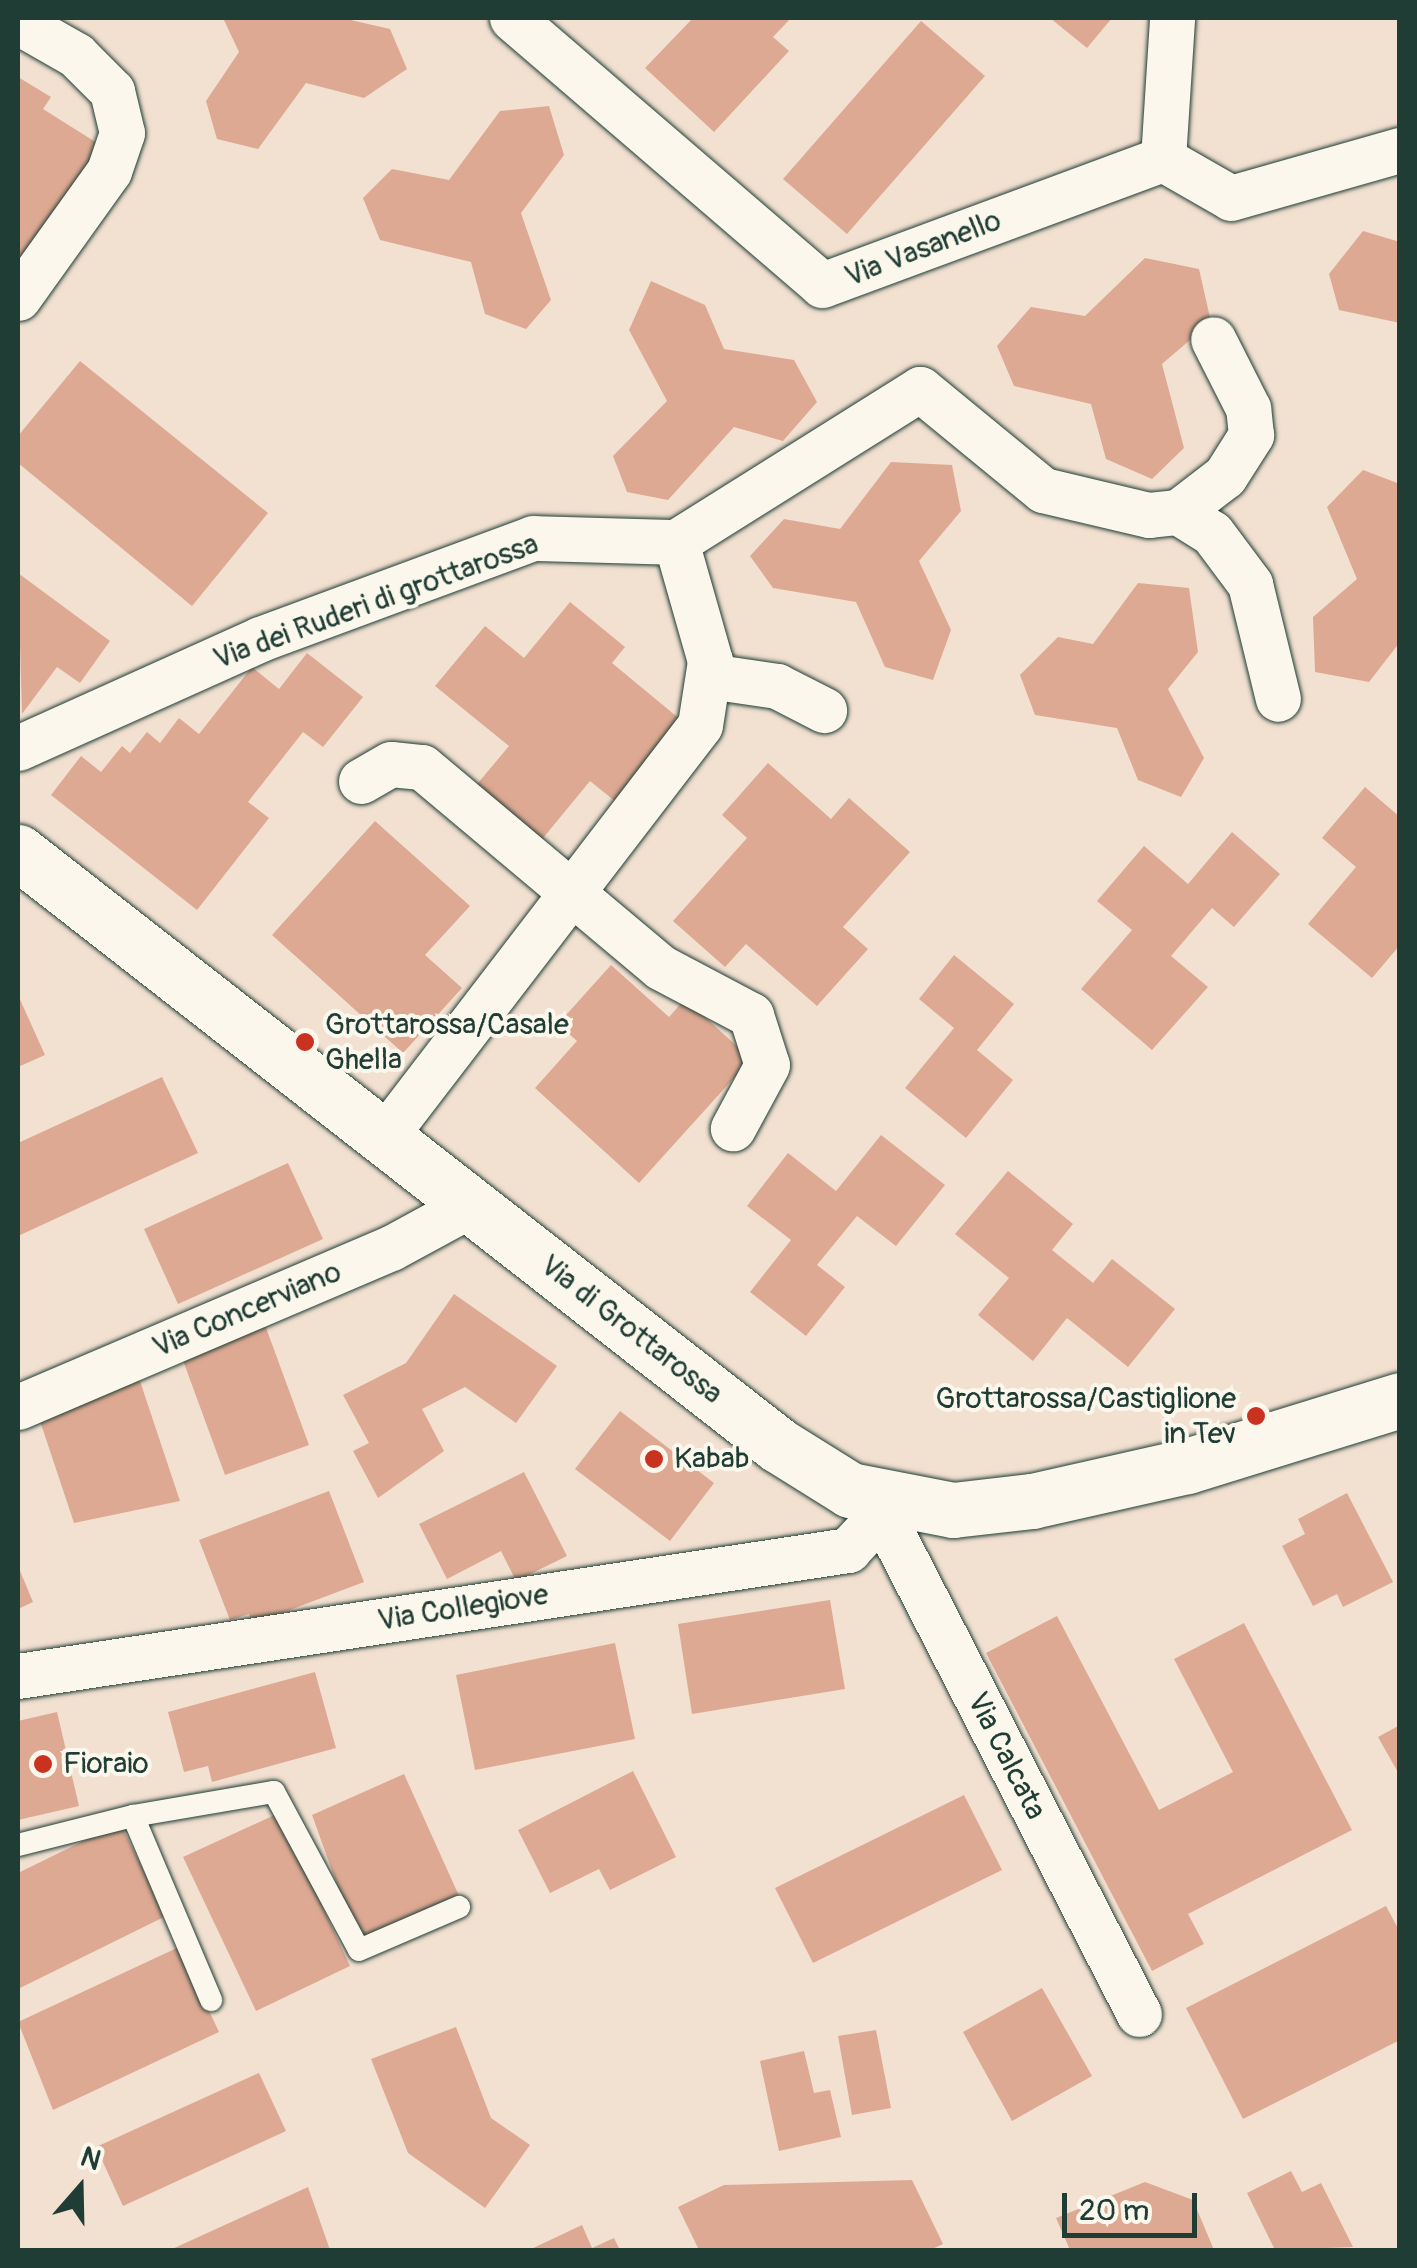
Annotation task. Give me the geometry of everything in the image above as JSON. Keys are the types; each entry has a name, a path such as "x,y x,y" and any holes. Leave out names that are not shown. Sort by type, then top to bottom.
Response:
{"street":[{"name":"Via Vasanello","path":"512,18 818,284 1163,159"},
{"path":"1172,18 1163,159 1231,198 1400,150"},
{"path":"18,22 76,55 112,91 122,133 109,171 18,298"},
{"path":"1163,514 1225,476 1251,434 1248,408 1213,339"},
{"path":"384,1138 700,725 709,676 676,542 920,389 1042,490 1163,514 1212,533 1250,584 1278,699"},
{"name":"Via dei Ruderi di grottarossa","path":"18,748 260,639 533,538 676,542"},
{"path":"709,676 777,686 824,710"},
{"path":"361,781 391,764 422,767 568,897 660,967 751,1015 767,1065 733,1128"},
{"name":"Via di Grottarossa","path":"18,852 778,1445 874,1498 953,1510 1032,1501 1187,1466 1400,1400"},
{"name":"Via Concerviano","path":"18,1407 391,1248 472,1204"},
{"name":"Via Collegiove","path":"18,1676 848,1550 871,1525 874,1498"},
{"name":"Via Calcata","path":"874,1498 1139,2014"}],"lane":[{"path":"18,1845 132,1816 274,1792 359,1950 459,1907"},
{"path":"132,1816 211,2000"}],"building":[{"path":"223,18 342,18 390,29 407,69 364,98 306,83 258,149 217,139 206,101 239,52"},
{"path":"693,18 791,18 773,37 789,51 714,132 645,68"},
{"path":"1050,18 1112,18 1087,48"},
{"path":"921,21 985,76 847,234 783,179"},
{"path":"18,77 51,97 43,109 105,148 18,287"},
{"path":"549,106 564,155 521,213 551,300 526,329 485,314 471,262 380,240 363,198 392,169 449,180 500,111"},
{"path":"1363,231 1400,242 1400,323 1339,310 1329,274"},
{"path":"1145,258 1199,269 1211,322 1162,364 1184,448 1152,479 1106,459 1091,404 1014,386 997,346 1031,307 1085,316"},
{"path":"651,281 705,305 724,349 794,360 817,402 783,441 734,427 668,500 627,492 613,456 667,401 629,330"},
{"path":"80,361 268,513 192,606 18,463 18,436"},
{"path":"891,462 952,465 961,511 919,561 951,630 933,680 885,667 856,602 773,588 750,556 784,519 840,529"},
{"path":"1363,470 1400,484 1400,642 1369,682 1315,672 1313,617 1357,579 1327,507"},
{"path":"18,573 110,641 80,683 57,667 22,714"},
{"path":"1138,583 1189,588 1198,652 1168,689 1204,758 1181,797 1138,780 1117,728 1035,715 1020,675 1058,637 1093,644"},
{"path":"570,602 625,647 612,663 687,725 621,806 590,781 539,843 473,789 509,746 435,686 485,626 524,658"},
{"path":"307,653 363,697 323,747 303,732 248,802 269,818 197,910 51,795 81,756 101,772 122,746 130,753 147,732 160,743 179,718 199,734 252,667 279,689"},
{"path":"768,763 831,819 849,798 910,852 843,927 868,949 817,1006 746,944 725,967 673,921 747,838 722,815"},
{"path":"1365,787 1400,817 1400,945 1372,978 1308,924 1356,867 1322,838"},
{"path":"375,821 470,906 425,955 462,988 403,1053 272,935"},
{"path":"1232,832 1280,874 1234,927 1212,908 1171,956 1208,987 1152,1050 1081,989 1132,930 1097,901 1144,846 1188,884"},
{"path":"954,955 1014,1004 977,1050 1013,1080 966,1138 905,1088 954,1028 919,999"},
{"path":"611,965 669,1017 685,999 751,1059 639,1183 535,1088 577,1041 558,1024"},
{"path":"18,995 45,1055 18,1067"},
{"path":"162,1077 198,1153 18,1236 18,1143"},
{"path":"881,1135 945,1185 896,1246 857,1216 817,1265 845,1287 806,1336 750,1292 791,1240 747,1206 788,1153 836,1191"},
{"path":"288,1163 323,1239 178,1304 144,1229"},
{"path":"1008,1171 1073,1224 1052,1250 1093,1283 1112,1259 1175,1309 1128,1367 1067,1318 1033,1361 978,1315 1009,1278 955,1234"},
{"path":"454,1294 557,1366 516,1423 465,1387 422,1409 444,1451 378,1498 353,1451 369,1443 343,1395 406,1363"},
{"path":"265,1325 309,1445 225,1475 181,1355"},
{"path":"139,1378 180,1501 74,1523 37,1412"},
{"path":"620,1411 714,1483 670,1541 575,1469"},
{"path":"524,1472 567,1556 516,1581 501,1551 447,1579 419,1524"},
{"path":"329,1491 364,1582 253,1624 249,1614 230,1620 199,1540"},
{"path":"1347,1493 1393,1582 1343,1607 1337,1594 1313,1606 1282,1546 1305,1534 1298,1519"},
{"path":"18,1566 33,1602 18,1609"},
{"path":"830,1600 845,1689 692,1714 678,1624"},
{"path":"1057,1616 1159,1810 1233,1772 1174,1659 1244,1623 1352,1830 1188,1914 1204,1944 1152,1971 986,1653"},
{"path":"615,1643 635,1739 475,1770 456,1675"},
{"path":"315,1672 336,1748 212,1782 208,1766 184,1772 168,1712"},
{"name":"Fioraio","path":"57,1712 79,1806 18,1820 18,1721"},
{"path":"1400,1725 1400,1776 1378,1737"},
{"path":"633,1771 676,1857 610,1890 599,1869 550,1893 518,1830"},
{"path":"404,1774 460,1898 358,1943 312,1815"},
{"path":"964,1795 1002,1870 813,1963 775,1888"},
{"path":"279,1813 350,1966 256,2011 183,1857"},
{"path":"120,1823 166,1916 18,1989 18,1873"},
{"path":"1386,1906 1400,1932 1400,2040 1243,2119 1186,2008"},
{"path":"179,1947 219,2032 53,2110 18,2022"},
{"path":"1042,1988 1092,2076 1012,2121 963,2032"},
{"path":"456,2027 491,2118 530,2145 485,2208 408,2153 371,2059"},
{"path":"876,2030 891,2108 852,2115 838,2036"},
{"path":"804,2051 814,2093 830,2090 841,2137 779,2151 760,2061"},
{"path":"259,2073 286,2131 123,2206 96,2147"},
{"path":"1291,2171 1302,2192 1321,2183 1353,2247 1275,2250 1247,2193"},
{"path":"912,2180 943,2244 930,2250 699,2250 678,2207 724,2185"},
{"path":"1145,2182 1193,2200 1214,2250 1070,2250 1056,2218"},
{"path":"308,2187 330,2250 170,2250"},
{"path":"582,2225 592,2248 614,2238 620,2250 529,2250"}],"place":[{"name":"Grottarossa/Casale Ghella","path":"305,1042"},
{"name":"Grottarossa/Castiglione in Tev","path":"1256,1416"},
{"name":"Kabab","path":"654,1459"},
{"name":"Fioraio","path":"43,1764"}]}
